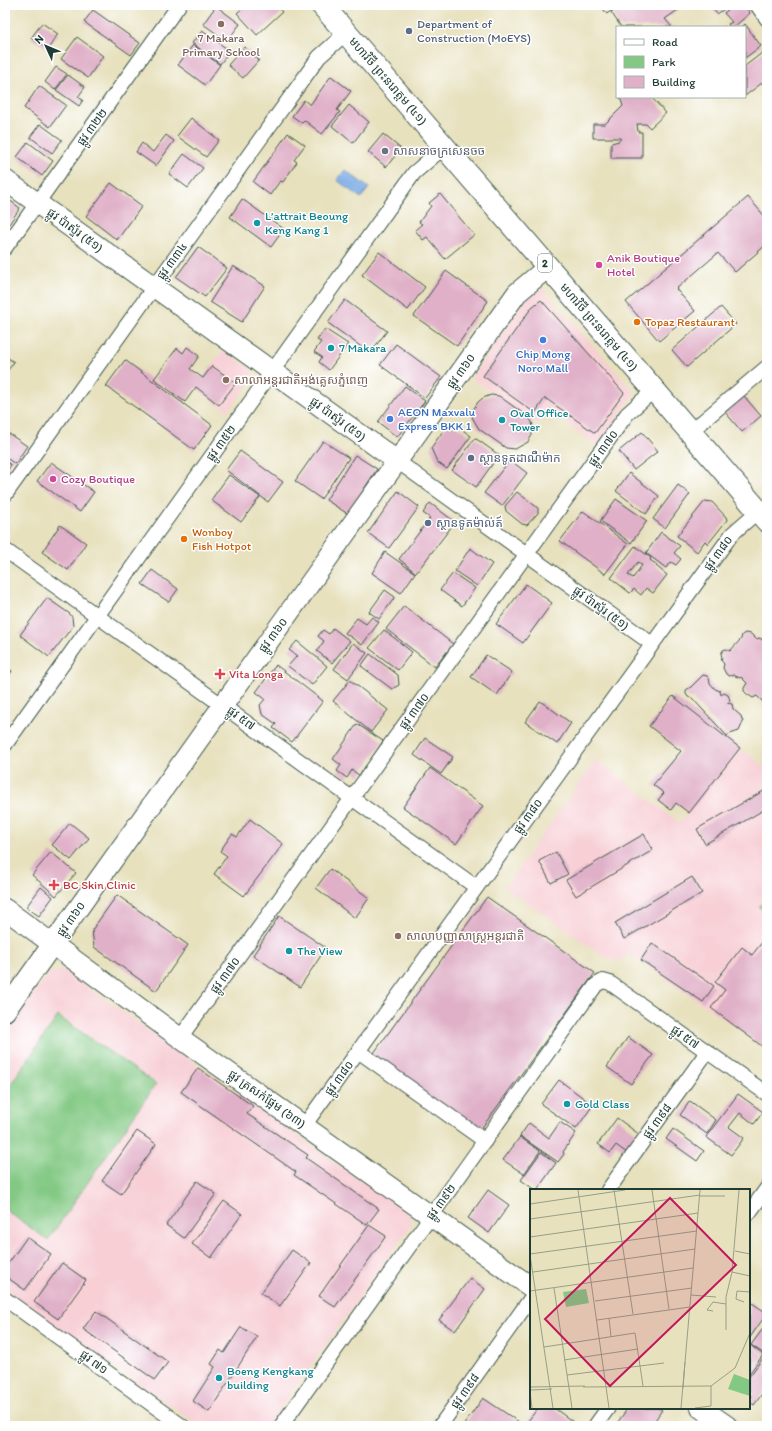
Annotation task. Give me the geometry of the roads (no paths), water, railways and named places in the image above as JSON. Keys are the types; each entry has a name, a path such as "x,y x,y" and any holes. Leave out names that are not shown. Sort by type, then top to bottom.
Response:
{"main road":[{"name":"មហាវិថី ព្រះនរោត្តម (៤១)","path":"322,5 763,516"}],"street":[{"name":"ផ្លូវ ៣២២","path":"5,248 179,5"},
{"path":"757,5 767,19"},
{"name":"ផ្លូវ ៣៣៤","path":"5,495 319,56 346,33"},
{"name":"ផ្លូវ ៣៥២","path":"5,745 414,173 444,147"},
{"name":"ផ្លូវ ប៉ាស្ទ័រ (៥១)","path":"5,180 652,644"},
{"name":"ផ្លូវ ៣៦០","path":"5,1011 517,293 548,267"},
{"path":"690,432 767,367"},
{"name":"ផ្លូវ ៣៧០","path":"180,1038 627,414 654,390"},
{"name":"ផ្លូវ ៣៨០","path":"304,1126 732,534 763,516"},
{"name":"ផ្លូវ ៥៧","path":"5,550 476,887"},
{"name":"ផ្លូវ ត្រសក់ផ្អែម (៦៣)","path":"5,909 180,1038 530,1286"},
{"name":"ផ្លូវ ៥៧","path":"603,981 610,983 767,1094"},
{"name":"ផ្លូវ ៣៩២","path":"281,1426 596,985 603,981"},
{"path":"358,1051 485,1141"},
{"name":"ផ្លូវ ៣៩៨","path":"609,1189 707,1052"},
{"path":"750,1211 767,1188"},
{"name":"ផ្លូវ ៧១","path":"5,1299 182,1426"},
{"name":"ផ្លូវ ៣៩៨","path":"440,1426 530,1299"},
{"path":"595,1426 607,1409"},
{"path":"702,1409 727,1426"}],"water":[{"path":"345,170 369,188 361,198 337,180"}],"place":[{"name":"7 Makara Primary School","path":"221,24"},
{"name":"Department of Construction (MoEYS)","path":"409,31"},
{"name":"សាសនាចក្រសេនចច","path":"385,151"},
{"name":"L’attrait Beoung Keng Kang 1","path":"257,223"},
{"name":"Anik Boutique Hotel","path":"599,265"},
{"name":"Topaz Restaurant","path":"637,322"},
{"name":"Chip Mong Noro Mall","path":"543,340"},
{"name":"7 Makara","path":"331,348"},
{"name":"សាលាអន្តរជាតិអង់គ្លេសភ្នំពេញ","path":"226,380"},
{"name":"AEON Maxvalu Express BKK 1","path":"390,419"},
{"name":"Oval Office Tower","path":"502,420"},
{"name":"ស្ថានទូតដាណឺម៉ាក","path":"471,458"},
{"name":"Cozy Boutique","path":"53,479"},
{"name":"ស្ថានទូតម៉ាល់ត៍","path":"428,523"},
{"name":"Wonboy Fish Hotpot","path":"184,539"},
{"name":"Vita Longa","path":"220,674"},
{"name":"BC Skin Clinic","path":"54,885"},
{"name":"សាលាបញ្ញាសាស្ត្រអន្តរជាតិ","path":"398,936"},
{"name":"The View","path":"289,951"},
{"name":"Gold Class","path":"567,1104"},
{"name":"Boeng Kengkang building","path":"219,1378"}]}
